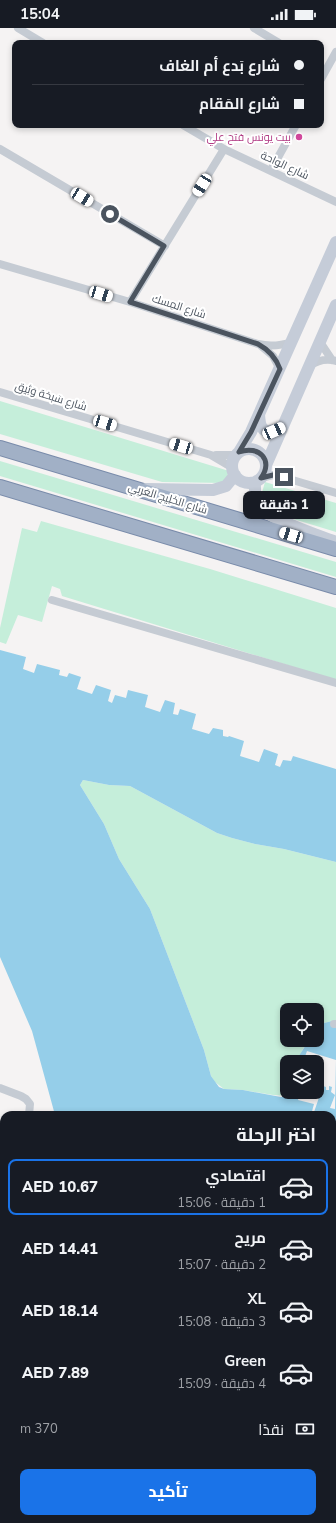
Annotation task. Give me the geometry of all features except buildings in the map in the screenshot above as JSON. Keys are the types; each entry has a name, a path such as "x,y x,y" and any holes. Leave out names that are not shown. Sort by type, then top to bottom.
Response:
{"highway":[{"name":"شارع الخَلِيج العَربِي","path":"0,448 336,549"},
{"path":"0,487 336,587"}],"main road":[{"path":"336,242 251,432 233,461 234,471 240,480 247,483 258,480 265,473 266,466 282,427 336,305"},
{"path":"259,414 260,425 263,429 269,432 282,427"},
{"path":"238,454 248,449 257,451 263,456 266,466"},
{"path":"140,490 212,490 226,486 234,471"},
{"path":"258,480 256,501 264,510 279,519 336,542"}],"street":[{"path":"18,28 39,40"},
{"path":"254,28 274,40"},
{"path":"324,68 336,52"},
{"name":"شارع الواحة","path":"188,128 224,149 336,202"},
{"path":"271,170 294,128"},
{"path":"0,149 164,246"},
{"path":"130,302 224,149"},
{"name":"شارع المِسك","path":"0,264 130,302 258,344 271,346 292,342"},
{"path":"320,342 334,361"},
{"name":"شارع المِسك","path":"258,344 270,352 280,369"},
{"path":"309,366 320,361 334,361"},
{"name":"شارع سَبخة وَثِيق","path":"0,392 211,455 234,471"},
{"name":"شارع سَبخة وَثِيق","path":"211,455 238,454"},
{"path":"266,466 279,476"},
{"path":"258,480 273,475 336,493"},
{"path":"52,600 336,683"},
{"path":"0,1088 26,1099 30,1104 29,1111"}],"green space":[{"path":"0,401 229,471 225,483 162,482 0,434"},
{"path":"0,461 336,562 336,577 0,476"},
{"path":"265,482 336,503 336,532 277,514 261,496"},
{"path":"41,521 210,569 336,608 336,680 62,596 60,589 52,586 42,622 18,615 6,644 0,642 0,628 22,528 37,532"},
{"path":"83,780 109,785 130,786 217,833 255,844 284,849 336,862 336,1020 324,1023 324,1003 280,1003 280,1047 304,1047 300,1055 280,1055 280,1096 224,1089 215,1082 211,1076 204,1050 150,909 119,859 104,824 80,785"}],"water":[{"path":"0,650 26,657 23,669 34,673 37,664 60,670 59,675 67,677 69,673 81,677 77,689 92,694 96,685 111,690 108,701 112,703 115,695 126,698 128,690 148,695 145,707 160,712 165,700 175,703 173,714 178,715 180,709 196,714 192,729 209,734 213,728 223,730 223,736 229,736 244,741 240,756 259,762 264,749 278,754 275,765 280,767 283,760 291,761 293,756 336,769 336,862 284,849 255,844 217,833 130,786 109,785 83,780 80,785 104,824 119,859 150,909 204,1050 211,1076 219,1087 280,1097 280,1099 324,1099 324,1055 300,1055 305,1047 324,1047 324,1023 336,1020 336,1111 54,1111 32,1031 0,957"}],"pier":[{"path":"307,1051 320,1055 306,1055"},
{"path":"324,1056 336,1060 335,1109 330,1108 335,1095 331,1092 332,1087 329,1086 329,1090 326,1090 326,1087 324,1086"},
{"path":"319,1099 314,1111 312,1111 314,1104 298,1100"}],"place":[{"name":"بيت يونس فتح علي","path":"299,137"}],"route":[{"path":"110,214 164,246 130,302 258,344 270,352 276,360 280,369 251,432 239,452 248,449 257,451 263,456 266,467 265,473 261,478 273,475 284,477"}]}
